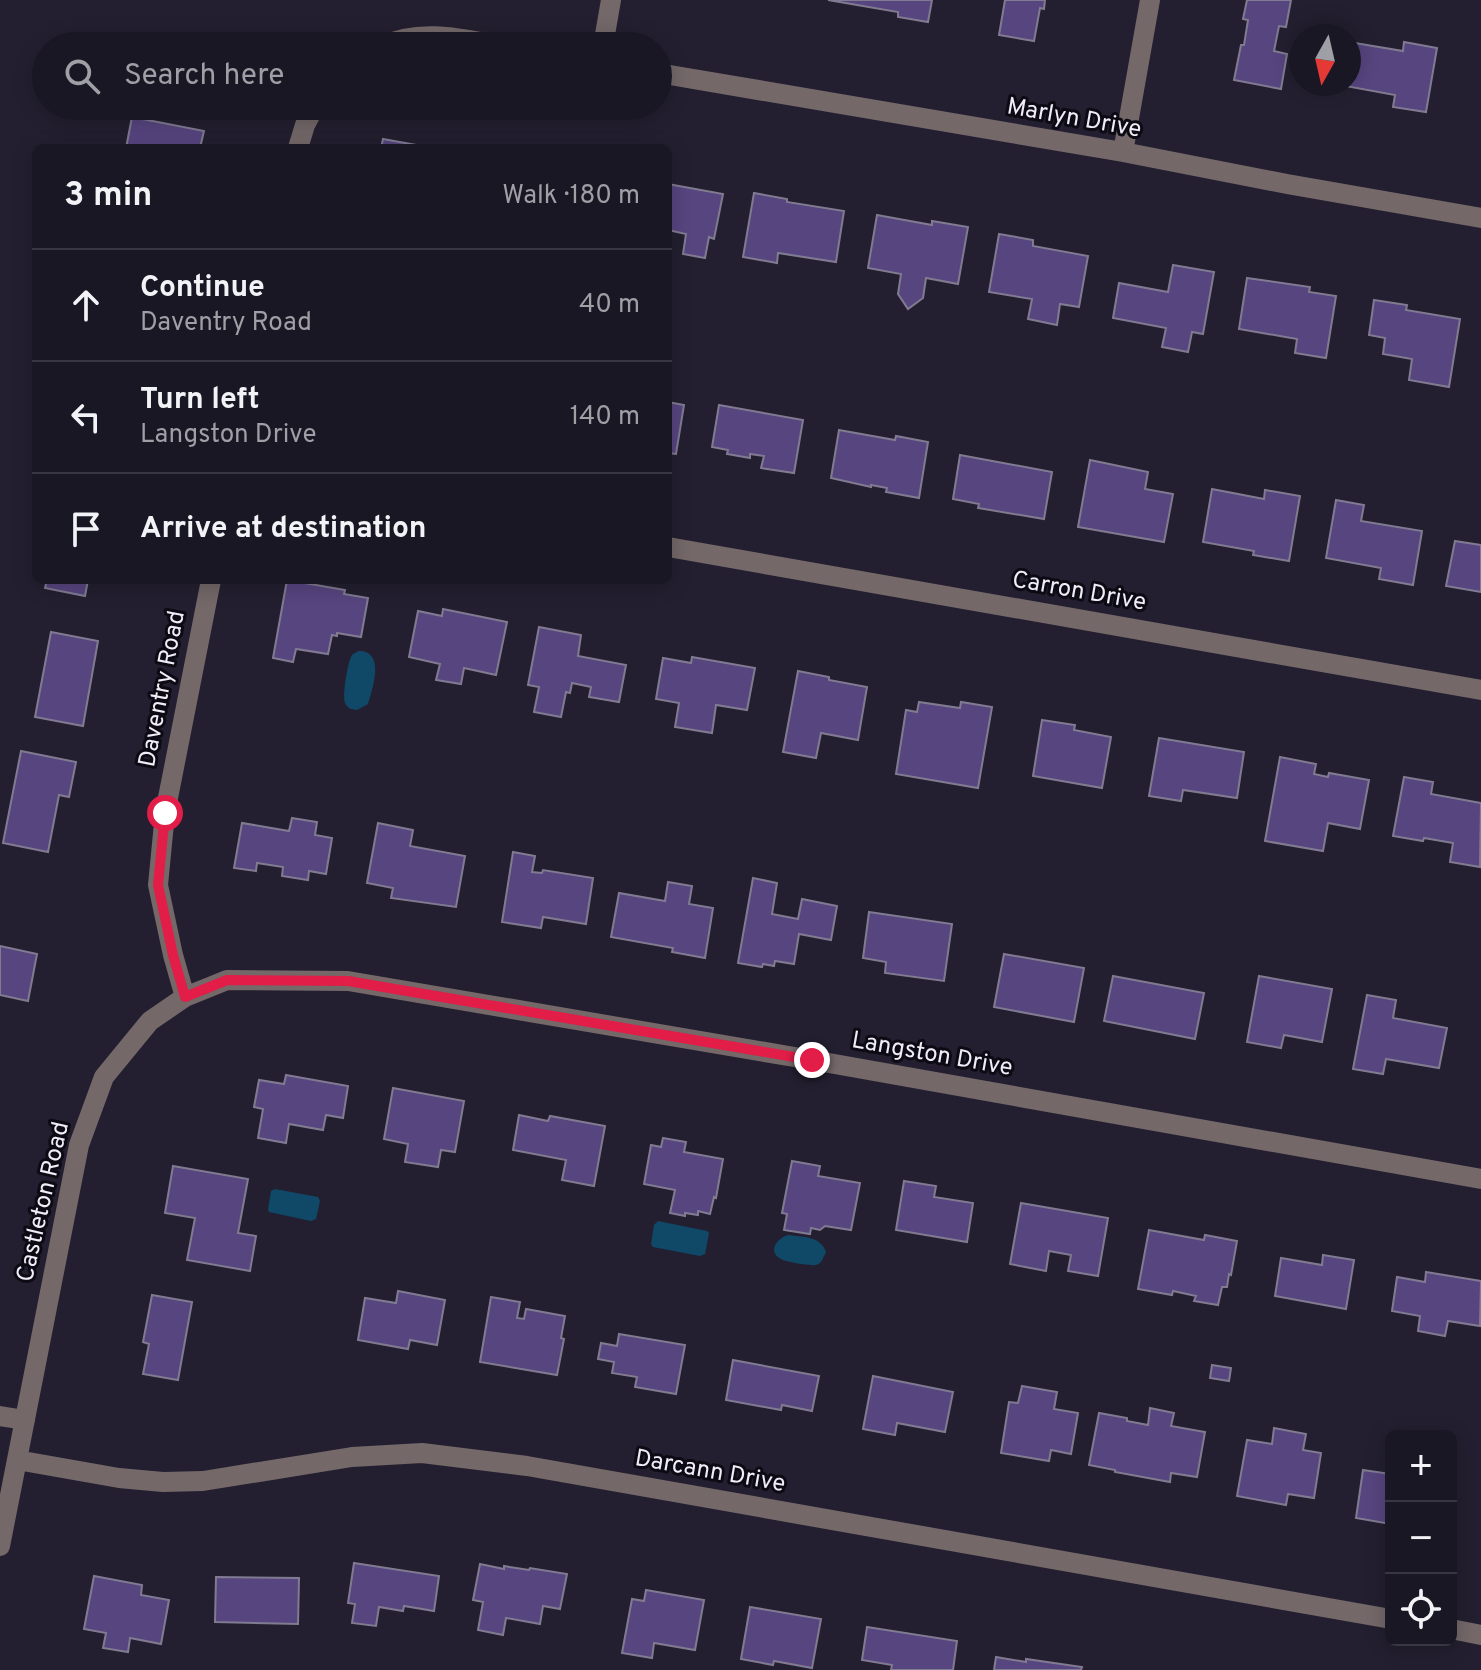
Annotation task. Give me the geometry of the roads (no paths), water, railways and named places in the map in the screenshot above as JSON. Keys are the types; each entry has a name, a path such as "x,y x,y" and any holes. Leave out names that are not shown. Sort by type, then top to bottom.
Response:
{"street":[{"path":"605,32 611,0"},
{"path":"1123,152 1150,0"},
{"name":"Marlyn Drive","path":"672,75 1123,152 1481,218"},
{"path":"299,144 308,120"},
{"name":"Carron Drive","path":"672,548 1481,690"},
{"name":"Daventry Road","path":"185,997 158,885 165,813 210,584"},
{"name":"Langston Drive","path":"185,997 227,980 348,981 1481,1179"},
{"name":"Castleton Road","path":"0,1546 79,1145 104,1077 150,1021 185,997"},
{"path":"0,1416 25,1420"},
{"name":"Darcann Drive","path":"17,1460 119,1478 163,1482 203,1481 352,1457 422,1453 527,1466 1385,1618"},
{"path":"1457,1630 1481,1635"}],"water":[{"path":"359,651 372,657 375,671 368,704 357,710 347,706 344,694 350,658"},
{"path":"275,1189 318,1197 316,1219 311,1221 269,1212 271,1191"},
{"path":"658,1221 707,1231 705,1254 700,1256 653,1247 654,1225"},
{"path":"788,1235 810,1238 820,1243 826,1252 821,1262 804,1264 777,1256 775,1246"}]}
